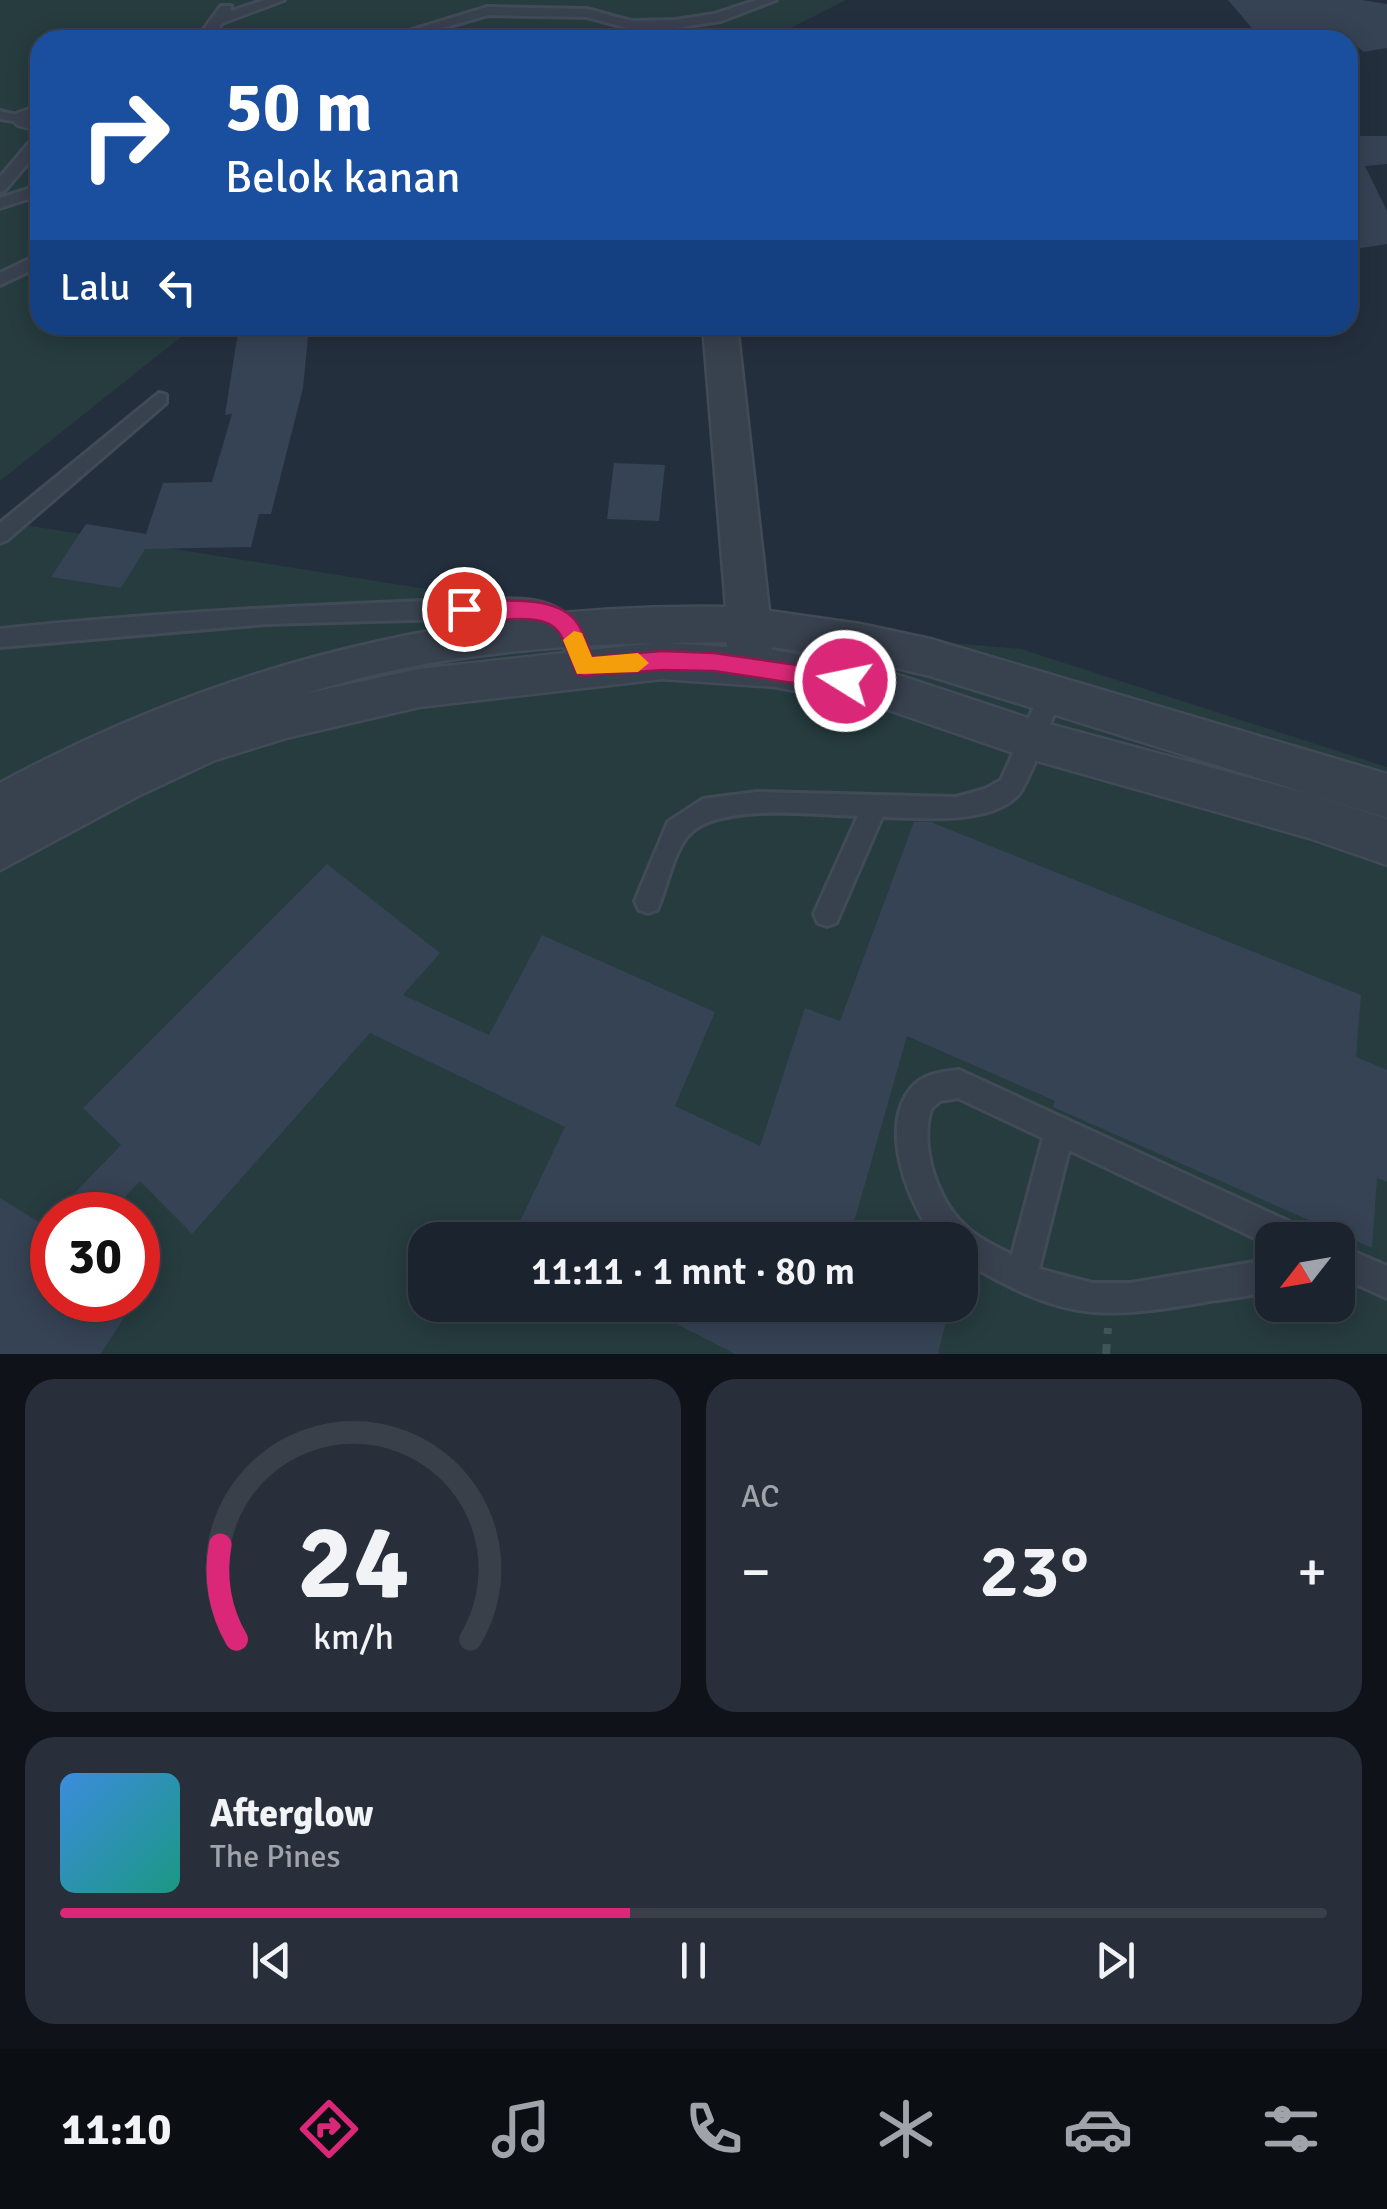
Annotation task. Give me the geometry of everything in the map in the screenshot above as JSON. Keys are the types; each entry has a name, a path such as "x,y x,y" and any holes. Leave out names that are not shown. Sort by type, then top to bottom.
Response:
{"street":[{"path":"721,335 750,647"},
{"path":"9,822 202,744 286,718 577,647 662,660 750,647 894,649 1387,796"},
{"path":"750,647 1034,740 1309,816 1387,842"}],"lane":[{"path":"211,30 235,0"},
{"path":"218,20 278,0"},
{"path":"421,30 488,11 587,13 631,25 676,24 716,18 770,0"},
{"path":"0,187 29,121"},
{"path":"0,203 30,193"},
{"path":"0,280 30,264"},
{"path":"0,535 160,400"},
{"path":"0,638 124,623 412,610 536,612 559,618 577,647"},
{"path":"648,901 676,830 703,810 758,803 956,808 991,798 1010,787 1034,740 1050,694"},
{"path":"828,914 874,806"},
{"path":"940,1222 926,1200 914,1168 911,1142 916,1109 924,1096 947,1083 959,1084 1256,1222"},
{"path":"1021,1278 1060,1130"},
{"path":"978,1252 1021,1278 1071,1297 1111,1302 1255,1278"},
{"path":"1355,1268 1387,1282"}],"green space":[{"path":"0,0 846,0 787,30 30,30 30,335 183,335 0,481"},
{"path":"0,521 544,608 1021,649 1387,767 1387,1354 0,1354"}],"building":[{"path":"1228,0 1362,0 1387,4 1387,48 1364,52 1358,47 1358,30 1254,30"},
{"path":"1358,136 1387,136 1387,164 1365,166 1387,211 1387,244 1358,248"},
{"path":"238,335 308,335 303,388 271,514 259,514 251,547 145,549 121,588 51,577 86,524 146,534 163,483 212,482 232,414 225,415"},
{"path":"614,463 665,465 659,521 607,519"},
{"path":"914,822 931,822 1361,995 1356,1057 1387,1070 1387,1182 1377,1178 1372,1248 1355,1240 1355,1222 1313,1222 1053,1107 1055,1101 907,1036 854,1222 520,1222 565,1127 370,1033 192,1234 160,1201 160,1192 151,1192 140,1181 130,1192 75,1192 121,1145 83,1108 327,864 440,953 403,995 489,1035 542,935 715,1012 675,1106 760,1146 805,1008 840,1021"},
{"path":"0,1198 30,1216 30,1322 121,1322 101,1354 0,1354"},
{"path":"673,1322 946,1322 938,1354 735,1354"}],"slow traffic":[{"path":"574,640 584,667 638,663"}],"route":[{"path":"464,609 536,612 559,618 569,627 584,667 662,660 714,662 845,681"}]}
